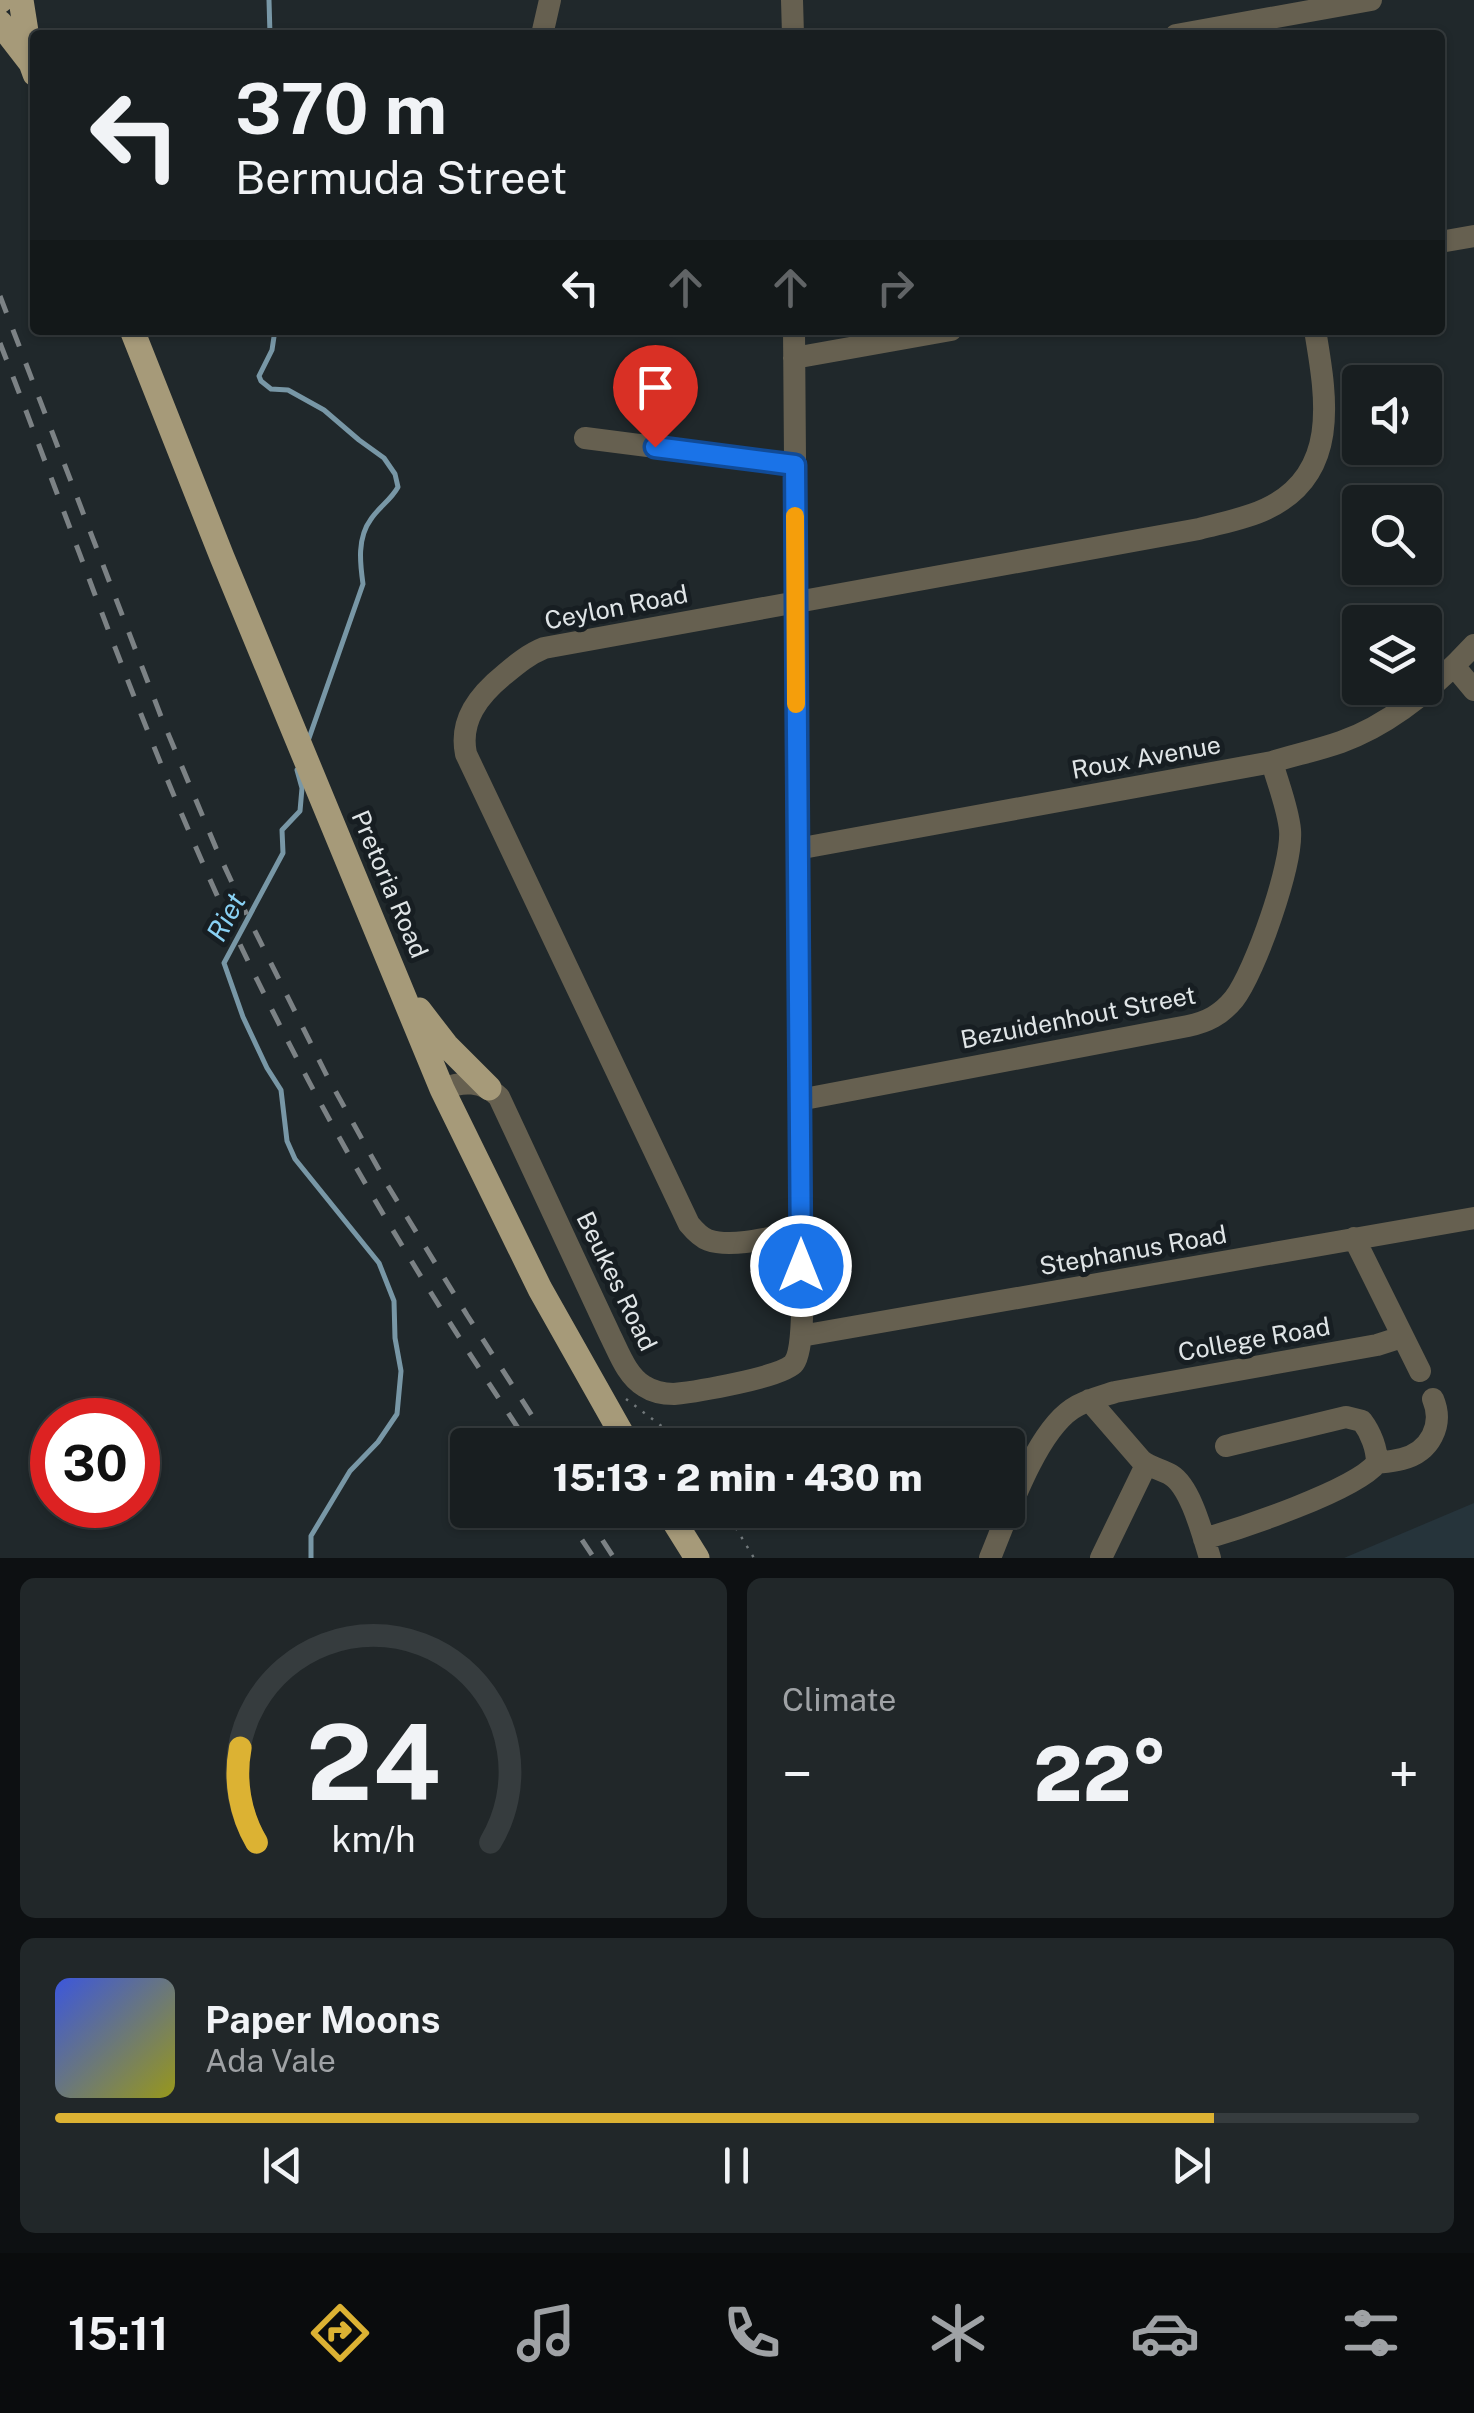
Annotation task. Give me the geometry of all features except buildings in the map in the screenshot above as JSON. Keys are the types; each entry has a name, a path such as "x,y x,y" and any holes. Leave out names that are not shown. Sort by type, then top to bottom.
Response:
{"main road":[{"path":"20,0 30,43"},
{"path":"0,23 30,64"},
{"name":"Pretoria Road","path":"134,335 456,1121 540,1288 618,1428"},
{"path":"400,987 488,1088 467,1102 456,1121"},
{"path":"678,1528 697,1558"}],"street":[{"path":"543,30 550,0"},
{"path":"792,0 792,30"},
{"path":"1204,30 1371,0"},
{"path":"1445,241 1474,236"},
{"path":"794,335 801,1336"},
{"path":"794,358 922,335"},
{"name":"Ceylon Road","path":"801,1231 722,1242 708,1240 689,1224 472,770 463,741 465,727 480,697 532,652 544,648 1199,528 1264,510 1302,483 1322,440 1326,404 1316,335"},
{"path":"585,438 795,465"},
{"name":"Roux Avenue","path":"797,849 1272,762 1342,742 1407,704 1454,666 1474,644"},
{"path":"1454,666 1474,690"},
{"name":"Bezuidenhout Street","path":"799,1100 1188,1026 1222,1012 1252,969 1288,855 1289,821 1272,762"},
{"path":"442,1089 467,1082 488,1088"},
{"name":"Beukes Road","path":"488,1088 499,1097 510,1118 610,1335 626,1367 641,1385 673,1394 727,1386 786,1370 796,1359 801,1336"},
{"name":"Stephanus Road","path":"801,1336 1474,1218"},
{"path":"1354,1238 1420,1371"},
{"name":"College Road","path":"1090,1400 1402,1337"},
{"path":"990,1558 1020,1486 1044,1442 1058,1421 1090,1400 1146,1465 1169,1474 1184,1488 1207,1549 1239,1528 1365,1474 1376,1463 1407,1459 1428,1442 1436,1429 1438,1412 1433,1400"},
{"path":"1226,1446 1346,1416 1362,1421 1367,1428 1377,1453 1376,1463"},
{"path":"1101,1558 1146,1465"}],"path":[{"path":"736,1528 754,1558"}],"shaded area":[{"path":"1474,1503 1474,1558 1344,1558"}],"waterway":[{"name":"Riet","path":"269,0 270,30"},
{"name":"Riet","path":"274,335 272,350 259,376 261,381 271,389 288,390 324,410 384,458 398,487 363,534 363,584 308,741"},
{"name":"Riet","path":"297,770 302,788 300,811 282,830 283,853 224,963 243,1017 281,1090 287,1141 295,1159 379,1263 394,1301 401,1371 397,1414 378,1442 350,1471 311,1536 311,1558"}],"railway":[{"path":"0,296 162,719 247,915 326,1074 388,1186 540,1428"},
{"path":"0,343 158,757 237,938 352,1161 518,1428"},
{"path":"574,1528 594,1558"},
{"path":"595,1528 614,1558"}],"slow traffic":[{"path":"795,516 796,704"}],"route":[{"path":"655,447 795,465 801,1266"}]}
